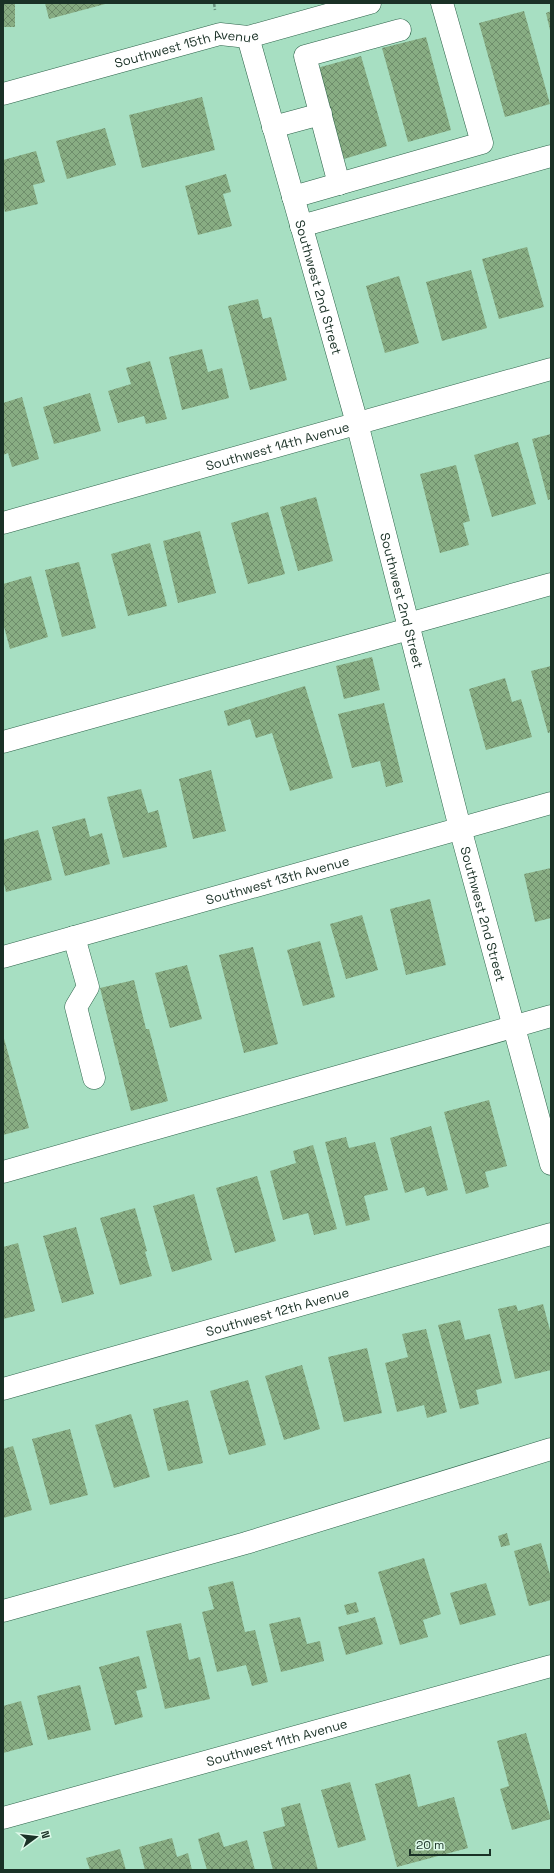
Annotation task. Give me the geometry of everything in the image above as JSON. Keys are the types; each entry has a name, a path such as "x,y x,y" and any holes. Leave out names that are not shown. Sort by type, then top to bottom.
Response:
{"street":[{"path":"293,197 482,143 442,3"},
{"path":"363,5 365,40"},
{"name":"Southwest 15th Avenue","path":"3,94 220,34 248,37 363,5"},
{"path":"339,184 306,56 400,30"},
{"name":"Southwest 2nd Street","path":"248,37 357,423 460,828 551,1164"},
{"path":"273,127 321,114"},
{"path":"301,226 551,156"},
{"name":"Southwest 14th Avenue","path":"3,523 551,369"},
{"path":"3,742 408,627 551,584"},
{"name":"Southwest 13th Avenue","path":"3,957 551,803"},
{"path":"74,937 88,987 76,1007 94,1078"},
{"path":"3,1172 551,1016"},
{"name":"Southwest 12th Avenue","path":"3,1389 551,1234"},
{"path":"3,1611 246,1543 551,1449"},
{"name":"Southwest 11th Avenue","path":"3,1818 551,1666"}],"building":[{"path":"3,3 15,3 15,27 3,27"},
{"path":"45,3 109,3 49,19"},
{"path":"524,11 550,104 505,117 479,23"},
{"path":"551,11 551,30 550,30 546,13"},
{"path":"426,37 451,130 408,142 382,48"},
{"path":"361,56 387,146 344,159 317,68"},
{"path":"202,97 215,150 142,168 129,115"},
{"path":"105,128 116,165 67,179 56,141"},
{"path":"36,151 45,182 33,185 38,204 5,212 3,204 3,160"},
{"path":"226,174 231,192 223,194 232,226 198,235 185,186"},
{"path":"527,247 544,307 499,319 482,259"},
{"path":"471,270 487,328 442,341 426,282"},
{"path":"399,276 419,343 385,353 366,286"},
{"path":"258,299 263,319 271,317 287,380 250,390 228,306"},
{"path":"202,349 208,372 222,368 229,398 182,410 169,357"},
{"path":"150,361 167,419 146,424 144,416 118,423 108,391 131,384 126,368"},
{"path":"90,393 101,431 54,444 43,407"},
{"path":"22,397 39,459 12,467 8,453 3,455 3,403"},
{"path":"551,434 551,499 548,500 532,439"},
{"path":"518,442 536,504 492,517 474,455"},
{"path":"456,465 470,521 463,523 469,545 440,553 420,474"},
{"path":"316,497 333,561 298,571 280,507"},
{"path":"268,512 285,574 248,584 231,523"},
{"path":"200,531 216,593 178,603 163,541"},
{"path":"150,543 167,606 128,616 111,554"},
{"path":"79,562 96,628 62,637 45,570"},
{"path":"31,576 48,637 10,649 3,623 3,584"},
{"path":"372,657 380,690 344,699 336,666"},
{"path":"551,666 551,732 548,733 531,671"},
{"path":"505,678 512,702 521,699 532,737 486,750 469,689"},
{"path":"305,686 333,778 290,791 272,733 256,738 250,719 228,726 224,711"},
{"path":"384,703 403,782 386,787 380,761 352,768 338,714"},
{"path":"211,770 226,831 193,839 179,779"},
{"path":"141,789 148,813 158,810 167,847 123,858 107,797"},
{"path":"85,818 90,837 102,833 110,864 65,876 52,827"},
{"path":"38,830 52,880 6,892 3,880 3,840"},
{"path":"551,868 551,918 535,922 524,874"},
{"path":"430,899 446,965 406,975 390,909"},
{"path":"362,915 378,970 346,979 330,924"},
{"path":"320,941 335,997 303,1006 287,950"},
{"path":"253,947 278,1044 244,1053 219,955"},
{"path":"187,965 202,1019 170,1028 155,973"},
{"path":"134,980 146,1029 149,1029 168,1101 131,1111 100,988"},
{"path":"3,1035 29,1128 3,1135"},
{"path":"489,1100 507,1166 485,1172 489,1187 466,1194 444,1112"},
{"path":"431,1126 448,1190 427,1196 424,1187 405,1193 390,1138"},
{"path":"346,1137 349,1148 375,1142 388,1190 364,1196 370,1220 346,1226 325,1142"},
{"path":"313,1145 337,1229 314,1235 308,1213 283,1220 270,1171 296,1163 293,1151"},
{"path":"257,1176 276,1241 235,1253 216,1188"},
{"path":"194,1194 212,1260 172,1272 153,1206"},
{"path":"135,1208 147,1251 145,1252 152,1276 120,1285 100,1218"},
{"path":"76,1227 94,1294 62,1303 43,1236"},
{"path":"18,1243 35,1311 3,1319 3,1247"},
{"path":"543,1304 551,1334 551,1370 515,1379 498,1309 516,1305 518,1311"},
{"path":"460,1320 465,1340 490,1334 502,1383 476,1390 479,1404 460,1409 438,1325"},
{"path":"426,1329 447,1412 427,1418 424,1405 397,1412 385,1363 408,1357 402,1334"},
{"path":"367,1348 382,1413 344,1422 328,1357"},
{"path":"302,1365 320,1429 284,1440 265,1376"},
{"path":"248,1380 266,1445 229,1455 210,1391"},
{"path":"188,1400 203,1463 168,1471 153,1409"},
{"path":"131,1414 150,1477 114,1488 95,1425"},
{"path":"70,1429 88,1495 50,1505 32,1439"},
{"path":"13,1446 32,1510 3,1518 3,1449"},
{"path":"507,1533 510,1545 501,1547 498,1536"},
{"path":"541,1543 551,1578 551,1600 529,1606 514,1551"},
{"path":"424,1558 441,1614 423,1620 428,1637 400,1645 378,1572"},
{"path":"233,1581 245,1632 255,1630 268,1682 252,1686 246,1665 217,1672 202,1612 214,1609 208,1587"},
{"path":"486,1583 496,1615 460,1625 450,1593"},
{"path":"356,1602 359,1612 347,1615 344,1605"},
{"path":"300,1617 307,1644 320,1641 324,1661 281,1672 269,1624"},
{"path":"375,1617 383,1644 346,1655 338,1627"},
{"path":"181,1623 189,1660 200,1657 210,1699 165,1709 146,1631"},
{"path":"139,1656 147,1688 136,1691 143,1717 115,1725 99,1667"},
{"path":"80,1685 91,1730 48,1740 37,1696"},
{"path":"21,1701 33,1745 3,1753 3,1706"},
{"path":"526,1733 551,1819 512,1830 500,1789 509,1786 497,1741"},
{"path":"410,1774 418,1807 454,1797 468,1848 397,1867 375,1784"},
{"path":"350,1782 366,1840 338,1848 321,1790"},
{"path":"300,1803 318,1870 273,1870 263,1832 285,1826 281,1808"},
{"path":"219,1832 224,1847 247,1840 255,1870 207,1870 198,1839"},
{"path":"172,1838 177,1857 188,1853 192,1870 145,1870 139,1847"},
{"path":"120,1849 126,1870 90,1870 86,1858"}]}
